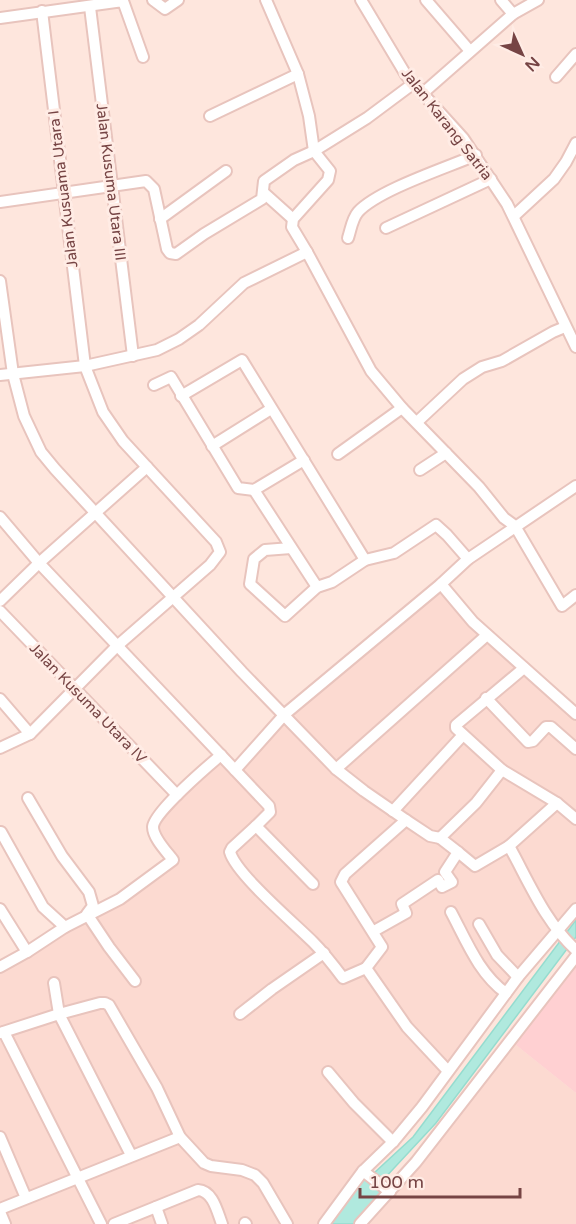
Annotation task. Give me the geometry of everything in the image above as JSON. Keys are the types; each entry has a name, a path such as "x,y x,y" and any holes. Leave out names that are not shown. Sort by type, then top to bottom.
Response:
{"street":[{"path":"0,18 42,11 90,7 125,0 143,57"},
{"path":"153,0 165,9 178,0"},
{"path":"266,0 298,74 309,116 314,151 330,171 330,176 293,219 292,227 371,371 402,408 479,487 504,518 515,526 562,606 576,595"},
{"name":"Jalan Karang Satria","path":"361,0 406,75 476,155 514,216 576,347"},
{"path":"426,0 470,51"},
{"path":"501,0 513,14"},
{"path":"423,93 513,14 538,0"},
{"name":"Jalan Kusuma Utara III","path":"90,7 133,356"},
{"name":"Jalan Kusuama Utara I","path":"0,748 30,734 117,646 218,556 219,547 123,441 103,412 85,366 42,11"},
{"path":"556,77 576,54"},
{"path":"210,116 298,74"},
{"path":"293,219 264,193 262,186 264,181 294,160 314,151 367,118 414,83"},
{"path":"514,216 554,179 576,143"},
{"path":"348,238 353,218 369,202 476,155"},
{"path":"160,219 225,171"},
{"path":"386,228 491,179"},
{"path":"0,202 146,181 154,189 167,249 170,253 176,254 262,199 264,193"},
{"path":"0,375 85,366 157,350 178,339 209,317 236,288 307,252"},
{"path":"0,281 13,374 24,416 42,452 242,672 336,769 430,836 440,838 475,866 509,846 557,803"},
{"path":"417,422 464,379 482,367 502,361 565,327"},
{"path":"181,396 242,360 365,560"},
{"path":"154,385 171,377 238,488 254,490 304,460"},
{"path":"338,454 402,408"},
{"path":"212,446 271,409"},
{"path":"420,470 446,453"},
{"path":"0,601 147,468"},
{"path":"235,770 285,714 441,585 468,559 576,486"},
{"path":"254,490 317,587"},
{"path":"0,517 39,564 271,809 232,848 230,852 232,858 251,882 324,953 343,978 366,968 382,946 342,886 342,877 406,820"},
{"path":"291,548 265,550 254,559 250,584 285,616 317,587 332,582 365,560 394,553 436,525 468,559"},
{"path":"441,585 468,617 576,714"},
{"name":"Jalan Kusuma Utara IV","path":"0,611 177,795"},
{"path":"336,769 487,635"},
{"path":"524,668 456,725 463,735 502,770 557,803 576,819"},
{"path":"486,698 528,742 546,727 551,727 576,749"},
{"path":"0,699 30,734"},
{"path":"393,811 463,735"},
{"path":"0,967 87,914 120,899 173,860 155,833 153,827 155,821 177,795 221,755"},
{"path":"440,838 476,803 502,770"},
{"path":"28,798 62,856 89,892 93,906 87,914"},
{"path":"256,826 313,884"},
{"path":"1,832 43,907 65,927"},
{"path":"360,1224 446,1125 575,951 557,930 509,846"},
{"path":"374,932 406,913 402,904 438,880 442,887 452,882 445,872 458,852"},
{"path":"0,909 27,952"},
{"path":"324,1224 363,1171 393,1142 422,1107 518,977 576,909"},
{"path":"451,912 480,965 489,978 506,993"},
{"path":"87,914 135,981"},
{"path":"479,924 497,956 518,977"},
{"path":"240,1014 324,953"},
{"path":"366,968 407,1027 448,1071"},
{"path":"54,983 59,1014 131,1155"},
{"path":"101,1224 2,1033 100,1003 109,1005 157,1088 180,1137 204,1163 255,1175 263,1183 287,1224"},
{"path":"328,1072 354,1103 393,1142"},
{"path":"0,1137 26,1198"},
{"path":"5,1224 0,1210 180,1137"},
{"path":"363,1171 390,1192"},
{"path":"114,1224 198,1190 204,1190 210,1195 222,1224"},
{"path":"156,1208 162,1224"}],"shaded area":[{"path":"441,584 576,715 576,909 324,1224 0,1224 0,967 173,860 153,827 221,755 234,769 285,714"},
{"path":"576,956 576,1093 511,1041"},
{"path":"511,1041 576,1093 576,1224 360,1224"}],"water":[{"path":"576,920 576,937 436,1123 382,1181 373,1174 413,1137"},
{"path":"363,1171 390,1192 360,1224 324,1224"}]}
